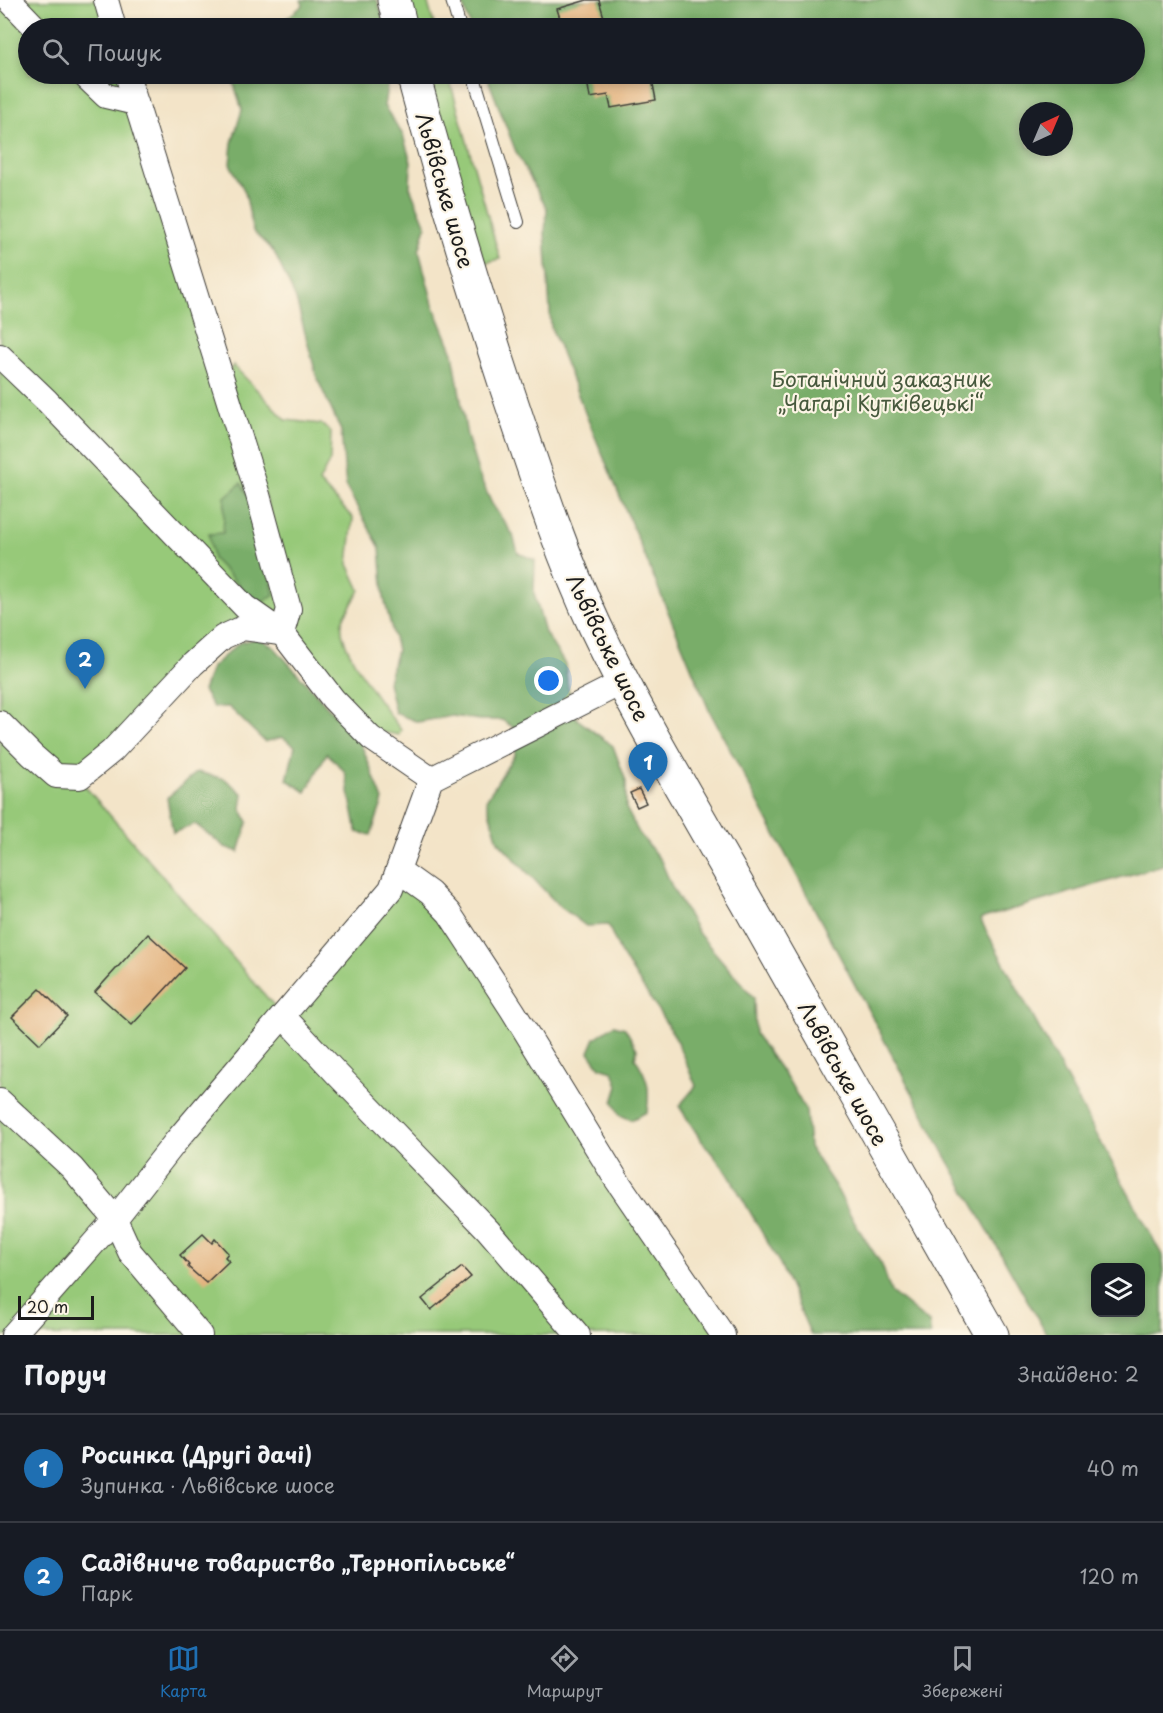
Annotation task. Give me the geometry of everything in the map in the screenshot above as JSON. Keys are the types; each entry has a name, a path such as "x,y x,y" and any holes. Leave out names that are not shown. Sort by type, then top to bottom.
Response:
{"highway":[{"path":"393,0 398,18"},
{"name":"Львівське шосе","path":"416,84 446,193 544,502 594,623 681,789 992,1335"}],"street":[{"path":"9,0 26,18"},
{"path":"106,0 111,18"},
{"path":"93,84 106,96 136,103"},
{"path":"130,84 258,495 289,609 282,633"},
{"path":"0,356 47,401 245,607 282,633 333,699 371,738 431,779"},
{"path":"0,723 56,776 80,777 111,751 193,664 223,637 243,628 282,633"},
{"path":"13,1335 115,1219 177,1140 391,889 431,779 623,682"},
{"path":"398,870 430,893 449,913 513,1011 616,1179 723,1335"},
{"path":"283,1016 488,1230 578,1335"},
{"path":"0,1101 72,1168 115,1219 130,1252 200,1335"}],"lane":[{"path":"452,0 457,18"},
{"path":"476,84 518,222"}],"green space":[{"path":"0,0 106,0 111,18 18,18 18,84 130,84 289,609 243,628 77,777 283,1016 398,870 430,893 723,1335 0,1335"},
{"path":"301,0 377,0 383,18 287,18 303,5"},
{"path":"405,0 427,0 432,18 411,18"},
{"name":"Ботанічний заказник „Чагарі Кутківецькі“","path":"461,0 1163,0 1163,865 980,919 1163,1257 1163,1335 1047,1335 944,1153 709,710 551,327 545,232 547,209 516,152 490,84 1145,84 1145,18 467,18"},
{"path":"234,84 387,84 384,106 403,135 411,162 410,187 426,226 419,251 433,304 453,353 467,436 479,475 492,504 513,535 518,553 535,560 534,593 545,633 565,664 568,687 577,719 613,746 626,781 626,808 639,833 661,861 673,889 699,934 754,998 755,1034 790,1083 806,1111 809,1147 882,1265 891,1292 929,1323 931,1335 811,1335 780,1264 727,1172 701,1140 679,1106 696,1086 674,1035 620,952 608,925 586,926 558,905 498,841 486,800 515,754 513,727 502,720 452,716 418,722 395,713 388,682 397,650 384,598 380,548 346,487 341,431 317,378 296,299 274,252 253,231 245,192 230,164 232,143 242,110"},
{"path":"430,84 451,84 500,259 484,263"},
{"path":"233,365 286,420 321,424 331,432 330,460 319,482 353,518 348,564 360,590 343,619 342,634 364,678 401,730 399,735 369,730 349,698 304,649 271,515 228,375"},
{"path":"241,483 257,509 274,595 258,604 213,559 209,534 223,533 225,497"},
{"path":"258,638 274,647 361,744 383,800 371,835 357,832 345,772 327,753 306,792 287,780 295,746 282,737 265,742 229,707 213,707 203,691 212,667 239,643"},
{"path":"197,772 225,779 243,794 241,808 248,822 239,852 225,847 195,824 173,833 167,798"},
{"path":"614,1025 625,1028 637,1049 635,1058 647,1084 647,1112 631,1120 620,1115 613,1102 618,1086 613,1071 600,1067 589,1052 595,1038"}],"building":[{"path":"587,0 599,0 604,18 560,18 557,9"},
{"path":"588,84 653,84 656,100 611,108 608,95 590,98"},
{"path":"639,789 646,803 637,807 630,793"},
{"path":"148,934 185,968 132,1025 95,992"},
{"path":"40,989 67,1016 40,1044 12,1017"},
{"path":"203,1234 212,1243 215,1239 228,1253 225,1257 229,1261 206,1283 188,1267 189,1265 180,1255"},
{"path":"462,1267 471,1277 431,1310 422,1299"}],"place":[{"name":"Садівниче товариство „Тернопільське“","path":"85,689"},
{"name":"Росинка (Другі дачі)","path":"648,792"}]}
